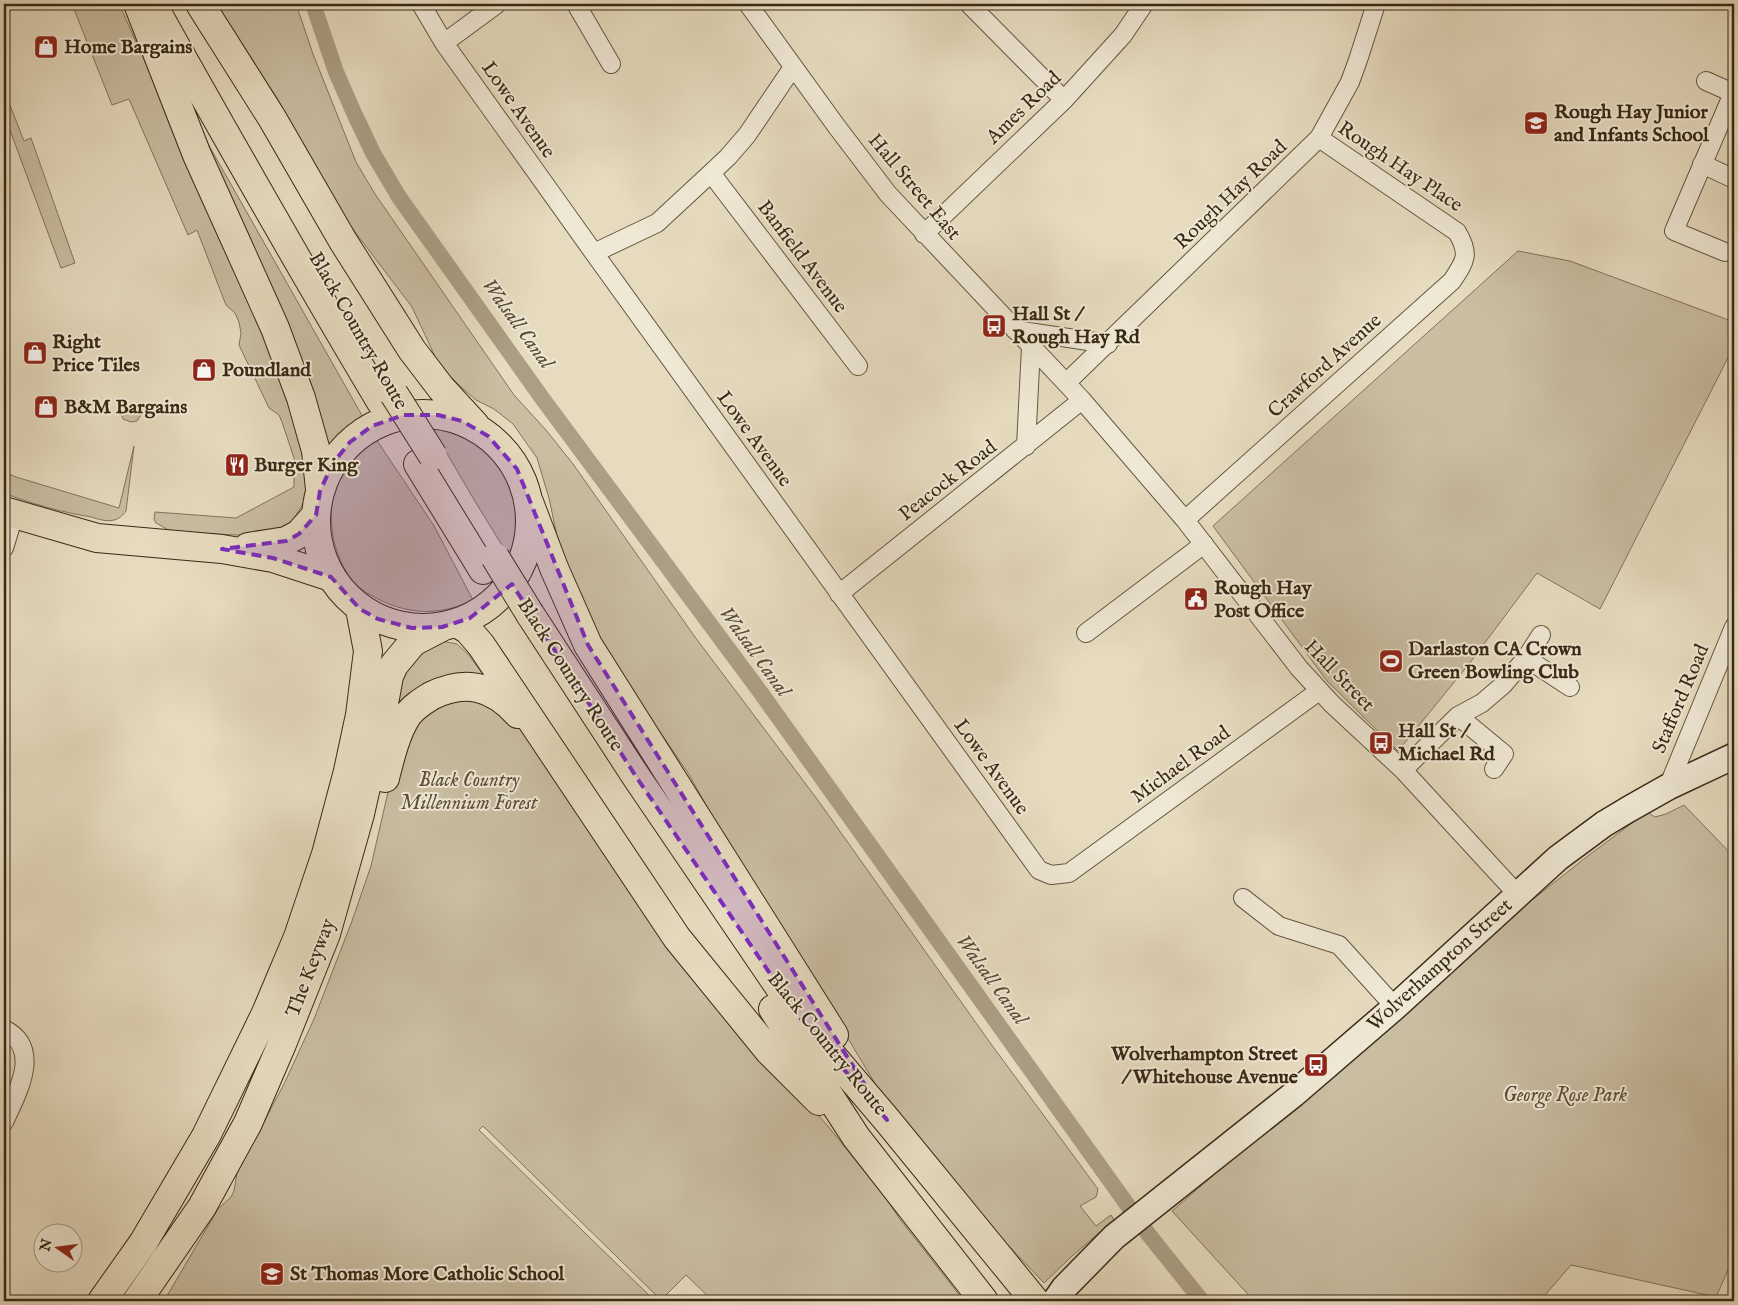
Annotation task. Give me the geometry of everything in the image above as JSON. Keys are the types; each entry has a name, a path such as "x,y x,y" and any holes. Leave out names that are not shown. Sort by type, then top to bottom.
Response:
{"main road":[{"path":"138,4 197,155 278,337 301,398 316,451 318,503 316,534 319,549 331,577 344,594 360,609 378,619 394,625 412,628 450,625 468,630 481,645 678,938 769,1051 856,1137"},
{"name":"Black Country Route","path":"152,4 325,309 388,398"},
{"name":"Black Country Route","path":"173,4 388,398 525,620 628,799 699,905 789,1033 856,1137 984,1301"},
{"path":"200,4 272,118 343,241 412,350 442,388 480,430 500,446 511,459 524,483 529,502 554,568 588,645 888,1120"},
{"path":"222,549 259,546 286,541 299,534 318,503 333,463 350,442 372,426 392,418 421,414 438,415 462,421 480,430"},
{"name":"The Keyway","path":"137,1301 186,1233 202,1207 248,1123 282,1044 326,934 360,814 389,676 394,664 413,642 470,618 493,603 514,579 526,553 530,536 529,502"},
{"path":"9,513 97,538 222,549 273,558 331,577"},
{"name":"The Keyway","path":"102,1301 143,1243 206,1136 266,1013 298,937 326,854 348,771 360,715 368,651 360,609"},
{"name":"Black Country Route","path":"525,620 648,795 801,1019 888,1120 1031,1296"},
{"path":"326,934 350,894 368,844 392,749 407,716 416,706 444,690 464,686 478,688 492,693 510,705 552,753"},
{"path":"86,1301 172,1195"},
{"path":"145,1301 186,1233"}],"street":[{"name":"Lowe Avenue","path":"421,4 444,43 594,254 1039,870 1051,875 1069,873"},
{"path":"444,43 497,4"},
{"path":"576,4 611,64"},
{"name":"Hall Street East","path":"748,4 888,194 1066,384"},
{"path":"969,4 1064,100"},
{"name":"Ames Road","path":"924,234 1064,100 1123,35 1144,4"},
{"name":"Rough Hay Road","path":"1066,384 1319,138 1350,82 1376,4"},
{"path":"594,254 658,223 712,174 747,135 793,67"},
{"path":"1706,81 1734,92 1674,231 1725,252"},
{"name":"Rough Hay Place","path":"1319,138 1457,232"},
{"path":"1702,164 1734,178"},
{"name":"Banfield Avenue","path":"712,174 858,366"},
{"name":"Crawford Avenue","path":"1185,520 1452,281 1464,262 1465,245 1457,232"},
{"path":"1015,330 1108,344"},
{"path":"1026,446 1031,346"},
{"name":"Hall Street","path":"1066,384 1082,400 1185,520 1298,668 1319,691 1402,770 1518,895"},
{"name":"Peacock Road","path":"839,594 1082,400"},
{"path":"4,548 9,513"},
{"path":"1086,633 1204,544"},
{"name":"Stafford Road","path":"1668,787 1734,627"},
{"path":"1402,770 1458,716 1482,703 1503,685 1526,658 1541,635"},
{"path":"1526,658 1570,687"},
{"name":"Michael Road","path":"1069,873 1319,691"},
{"path":"1458,716 1504,754 1494,769"},
{"name":"Wolverhampton Street","path":"1055,1301 1064,1288 1114,1237 1294,1094 1394,1007 1558,858 1604,824 1668,787 1734,756"},
{"path":"1244,898 1279,926 1339,945 1394,1007"},
{"path":"4,1028 16,1036 20,1042 26,1062 20,1087 4,1122"}],"highlighted area":[{"path":"404,415 438,415 462,421 488,436 517,469 588,645 887,1120 801,1019 637,778 512,584 470,618 442,627 412,628 378,619 360,609 331,577 273,558 222,549 286,541 299,534 316,515 320,491 333,463 350,442 372,426"}],"green space":[{"path":"72,4 119,4 258,310 302,437 307,492 302,506 291,523 284,529 259,536 172,532 156,523 154,519 155,512 236,518 294,487 294,458 279,415 269,408 239,345 241,333 239,322 235,313 226,305 197,230 188,235 129,99 112,105"},
{"path":"216,4 296,4 313,54 356,162 375,194 514,395 546,430 573,464 695,637 817,799 991,1044 1098,1189 1096,1197 1080,1206 1096,1226 1111,1215 1114,1220 1044,1283 987,1223 885,1100 722,833 688,773 606,653 577,590 558,541 549,498 537,458 513,424 494,409 476,400 439,365 412,307 340,212 277,98"},
{"path":"4,90 24,141 31,138 75,263 61,268 4,114"},
{"path":"199,128 364,419 341,440 324,467"},
{"path":"1518,251 1570,261 1734,322 1734,346 1600,609 1537,573 1469,664 1398,751 1327,681 1213,526"},
{"path":"139,403 142,413 137,421 131,422 123,419 121,413 131,410 130,405"},
{"path":"428,421 451,425 473,435 497,456 506,469 518,498 519,512 519,528 511,560 473,498"},
{"path":"376,439 434,526 473,600 439,611 416,611 393,606 382,601 365,591 351,579 338,554 334,540 331,511 333,497 337,483 346,465"},
{"path":"134,446 126,511 121,517 116,519 108,521 58,510 4,493 4,472 119,508"},
{"path":"437,640 457,644 468,654 489,683 399,712 392,707 402,668"},
{"name":"Black Country Millennium Forest","path":"471,696 518,724 798,1092 886,1198 899,1218 964,1301 713,1301 686,1275 661,1300 483,1126 479,1130 655,1301 550,1301 546,1297 543,1299 545,1301 164,1301 218,1209 231,1197 237,1173 284,1084 314,1019 371,866 391,779 424,709"},
{"name":"George Rose Park","path":"1684,805 1734,857 1734,1257 1716,1297 1571,1265 1540,1301 1254,1301 1172,1211 1522,908 1647,812 1655,817"}],"waterway":[{"name":"Walsall Canal","path":"313,4 336,72 354,113 373,153 399,197 542,398 761,693 1149,1235 1202,1301"}],"place":[{"name":"Home Bargains","path":"46,47"},
{"name":"Rough Hay Junior and Infants School","path":"1536,123"},
{"name":"Hall St / Rough Hay Rd","path":"994,326"},
{"name":"Right Price Tiles","path":"35,353"},
{"name":"Poundland","path":"204,370"},
{"name":"B&M Bargains","path":"46,407"},
{"name":"Burger King","path":"237,465"},
{"name":"Rough Hay Post Office","path":"1196,599"},
{"name":"Darlaston CA Crown Green Bowling Club","path":"1391,661"},
{"name":"Hall St / Michael Rd","path":"1381,743"},
{"name":"Wolverhampton Street / Whitehouse Avenue","path":"1316,1065"},
{"name":"St Thomas More Catholic School","path":"272,1274"}]}
